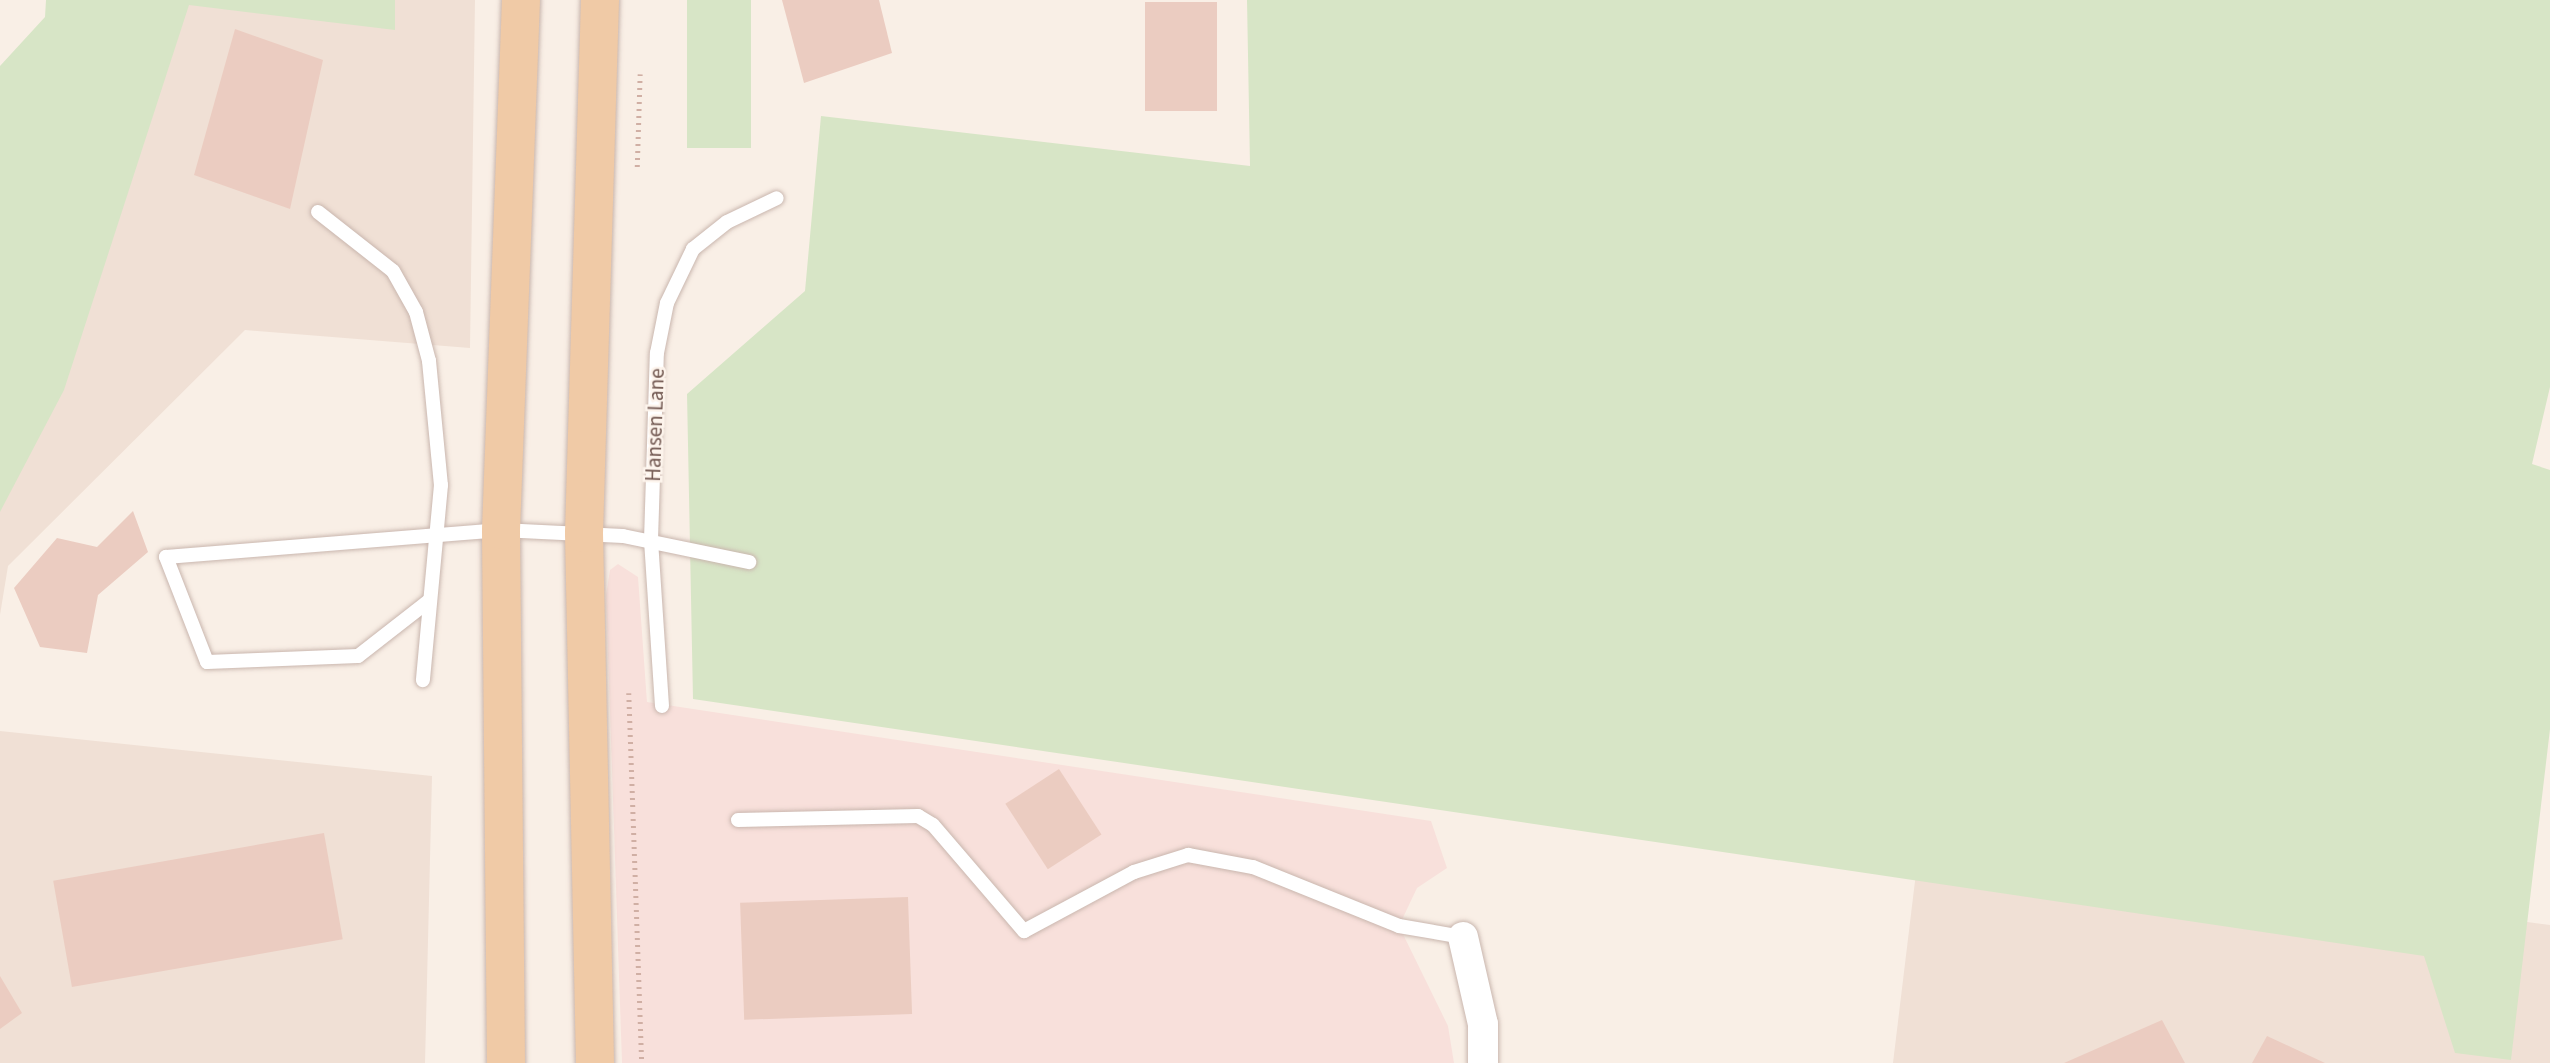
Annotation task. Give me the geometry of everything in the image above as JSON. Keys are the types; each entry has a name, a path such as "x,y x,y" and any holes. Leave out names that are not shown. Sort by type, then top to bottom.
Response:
{"main road":[{"path":"506,1063 501,530 522,0"},
{"path":"595,1063 584,533 590,164 600,0"}],"street":[{"path":"1463,937 1483,1024 1483,1063"}],"lane":[{"name":"Hansen Lane","path":"662,706 651,540 657,353 678,274 693,249 727,222 777,198"},
{"path":"318,212 393,271 416,312 441,455 438,531 422,680"},
{"path":"430,600 358,656 207,662 166,556 438,531 501,530 584,533 651,540 749,562"},
{"path":"738,820 918,816 933,825 1024,932 1134,872 1188,855 1253,867 1399,926 1463,937"}],"shaded area":[{"path":"86,0 475,0 470,348 245,330 8,566 0,615 0,186"},
{"path":"618,564 638,577 647,702 1431,821 1447,868 1417,888 1399,926 1448,1026 1454,1063 622,1063 606,595 610,570"},
{"path":"0,731 432,776 425,1063 0,1063"},
{"path":"1920,840 2550,925 2550,1063 1893,1063"}],"green space":[{"path":"46,0 395,0 395,30 189,5 64,390 0,512 0,66 45,17"},
{"path":"687,0 751,0 751,148 687,148"},
{"path":"1247,0 2550,0 2550,387 2532,464 2550,470 2550,729 2511,1060 2455,1053 2424,956 693,699 687,394 805,291 821,116 1250,166"}],"building":[{"path":"782,0 879,0 892,53 804,83"},
{"path":"1145,2 1217,2 1217,111 1145,111"},
{"path":"235,29 323,60 290,209 194,175"},
{"path":"133,511 148,552 98,595 87,653 40,647 14,588 57,538 97,547"},
{"path":"1059,769 1101,834 1048,869 1005,804"},
{"path":"324,833 343,939 72,987 53,881"},
{"path":"908,897 912,1014 744,1020 740,903"},
{"path":"0,976 22,1013 0,1029"},
{"path":"2162,1020 2185,1063 2064,1063"},
{"path":"2267,1036 2325,1063 2252,1063"}]}
